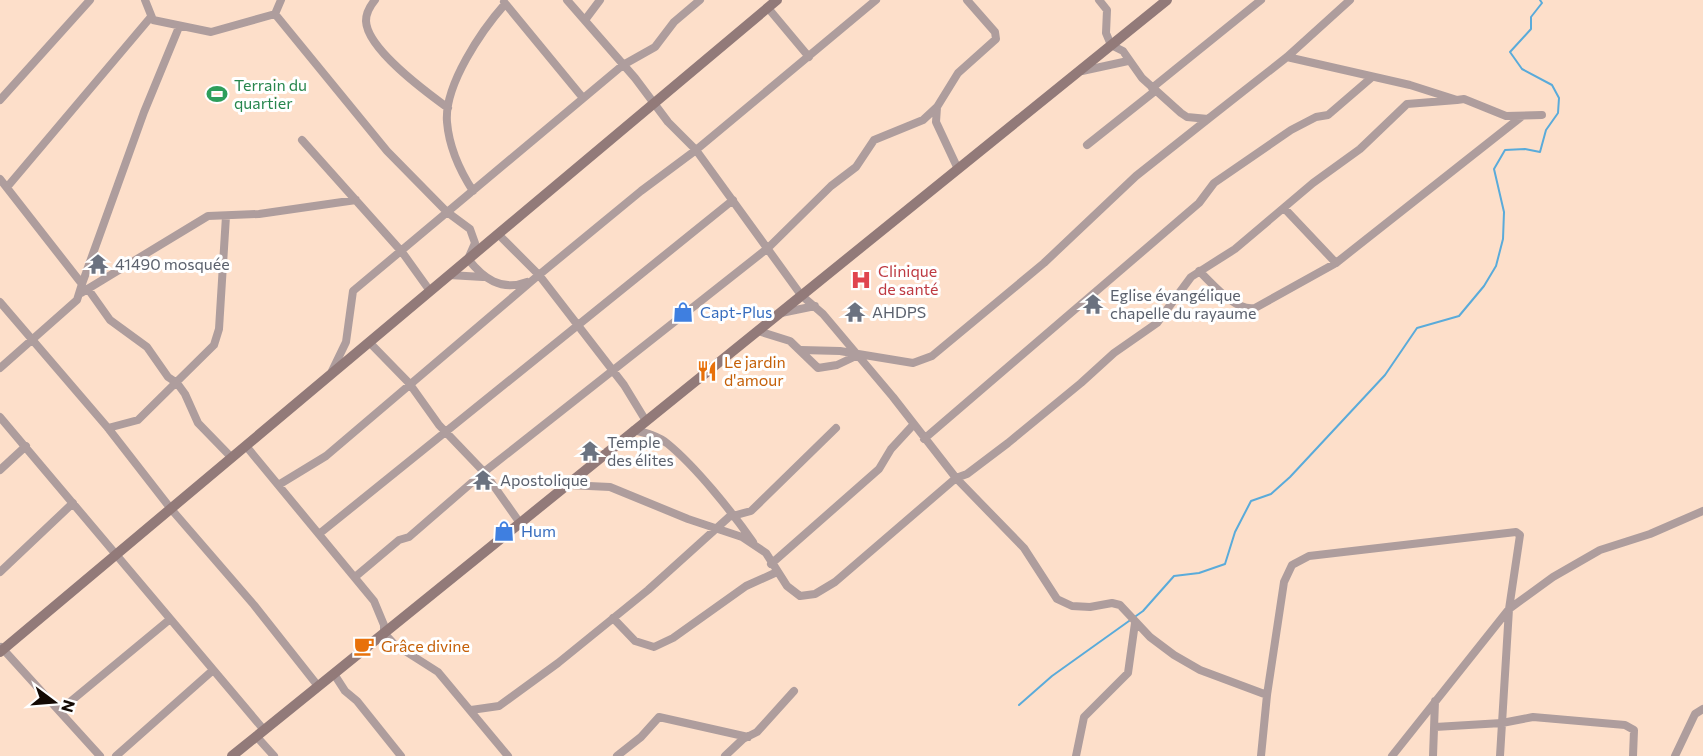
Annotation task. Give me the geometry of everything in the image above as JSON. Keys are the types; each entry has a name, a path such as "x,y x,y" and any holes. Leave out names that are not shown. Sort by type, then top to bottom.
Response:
{"street":[{"path":"0,100 90,0"},
{"path":"145,0 150,18"},
{"path":"275,15 281,0"},
{"path":"375,0 368,9 366,22 371,37 421,89 448,108"},
{"path":"567,0 653,104 696,150 801,295 815,306 956,478 1024,548 1047,585 1064,604 1090,607 1112,603 1126,610 1135,622 1166,649 1200,670 1267,695"},
{"path":"585,20 600,0"},
{"path":"331,374 346,342 353,291 623,65 656,47 663,33 700,0"},
{"path":"100,756 1,649 777,0"},
{"path":"280,484 326,456 640,191 696,150 876,0"},
{"path":"354,577 399,540 416,531 484,472 612,369 768,248 831,186 856,166 874,140 923,120 937,107 958,73 996,39 995,32 967,0"},
{"path":"1099,0 1107,10 1106,33 1111,45 1123,51 1128,62 1154,90 1187,117 1208,119"},
{"path":"232,756 1167,0"},
{"path":"1087,145 1261,0"},
{"path":"801,350 855,354 913,363 932,356 1044,263 1136,176 1287,57 1341,11 1350,0"},
{"path":"473,191 453,153 447,121 448,108 466,58 503,2 583,98"},
{"path":"768,8 809,57"},
{"path":"150,18 179,27 211,32 275,15"},
{"path":"275,15 387,151 447,212 462,221 473,234 475,243 468,259"},
{"path":"8,186 150,18"},
{"path":"84,289 144,112 179,27"},
{"path":"1287,57 1371,78 1410,85 1457,100"},
{"path":"1077,72 1128,62"},
{"path":"924,439 1199,203 1214,183 1292,130 1316,117 1328,115 1371,78"},
{"path":"634,430 651,434 668,444 735,515 753,542 766,553 787,586 800,596 815,594 835,582 956,478 967,474 1008,443 1082,383 1114,353 1157,324 1185,284 1199,271 1235,249 1360,149 1407,104 1472,101 1506,117 1542,115"},
{"path":"937,107 936,122 958,169"},
{"path":"1199,271 1237,304 1248,309 1336,263 1521,117"},
{"path":"302,140 402,252 430,291"},
{"path":"0,180 8,186 84,289 110,320 147,347 168,377 177,383 198,423 232,458"},
{"path":"0,368 32,341 84,289 171,240 199,220 208,216 226,216 356,200"},
{"path":"319,534 733,200"},
{"path":"1284,208 1336,263"},
{"path":"108,428 138,420 214,345 219,329 226,216"},
{"path":"498,234 578,325 637,403 646,421"},
{"path":"468,259 483,277 496,284 519,285 537,277"},
{"path":"449,275 483,277"},
{"path":"0,302 108,428 171,509 254,605 318,686"},
{"path":"780,313 815,306"},
{"path":"758,331 784,337 801,350 812,363 824,369 855,354"},
{"path":"346,342 351,358"},
{"path":"369,342 410,383 446,433 484,472 520,523"},
{"path":"0,417 212,671 260,733 274,756"},
{"path":"771,564 879,469 891,449 914,424"},
{"path":"471,710 499,706 613,618 715,528 735,515 751,511 836,428"},
{"path":"0,470 26,446"},
{"path":"246,446 280,484 374,602 384,625 384,633 400,649 438,672 508,756"},
{"path":"567,484 610,487 753,542"},
{"path":"0,572 74,503"},
{"path":"1392,756 1509,609 1553,577 1600,550 1650,534 1703,511"},
{"path":"327,543 330,525"},
{"path":"1261,756 1267,695 1284,582 1292,565 1309,556 1516,532 1520,535 1509,609 1500,756"},
{"path":"613,618 635,641 654,646 673,638 746,586 777,572"},
{"path":"59,711 169,620"},
{"path":"1076,756 1083,717 1128,673 1135,622"},
{"path":"116,756 212,671"},
{"path":"334,674 345,691 357,701 401,756"},
{"path":"725,756 757,732 794,691"},
{"path":"1433,756 1435,700"},
{"path":"1675,756 1690,723 1703,709"},
{"path":"617,756 641,737 659,717 748,737"},
{"path":"1435,727 1502,723 1533,717 1625,725 1634,730 1633,756"}],"waterway":[{"path":"1019,705 1052,676 1143,611 1174,576 1199,573 1225,564 1235,532 1251,501 1271,494 1290,477 1385,375 1417,328 1459,316 1484,286 1496,266 1503,239 1504,212 1494,169 1505,150 1525,149 1540,152 1546,130 1558,113 1559,98 1552,85 1522,69 1510,52 1531,29 1531,17 1542,3 1540,0"}],"place":[{"name":"Terrain du quartier","path":"217,94"},
{"name":"41490 mosquée","path":"98,264"},
{"name":"Clinique de santé","path":"861,280"},
{"name":"Eglise évangélique chapelle du rayaume","path":"1093,304"},
{"name":"Capt-Plus","path":"683,312"},
{"name":"AHDPS","path":"855,312"},
{"name":"Le jardin d'amour","path":"707,371"},
{"name":"Temple des élites","path":"590,451"},
{"name":"Apostolique","path":"483,480"},
{"name":"Hum","path":"504,531"},
{"name":"Grâce divine","path":"364,646"}]}
